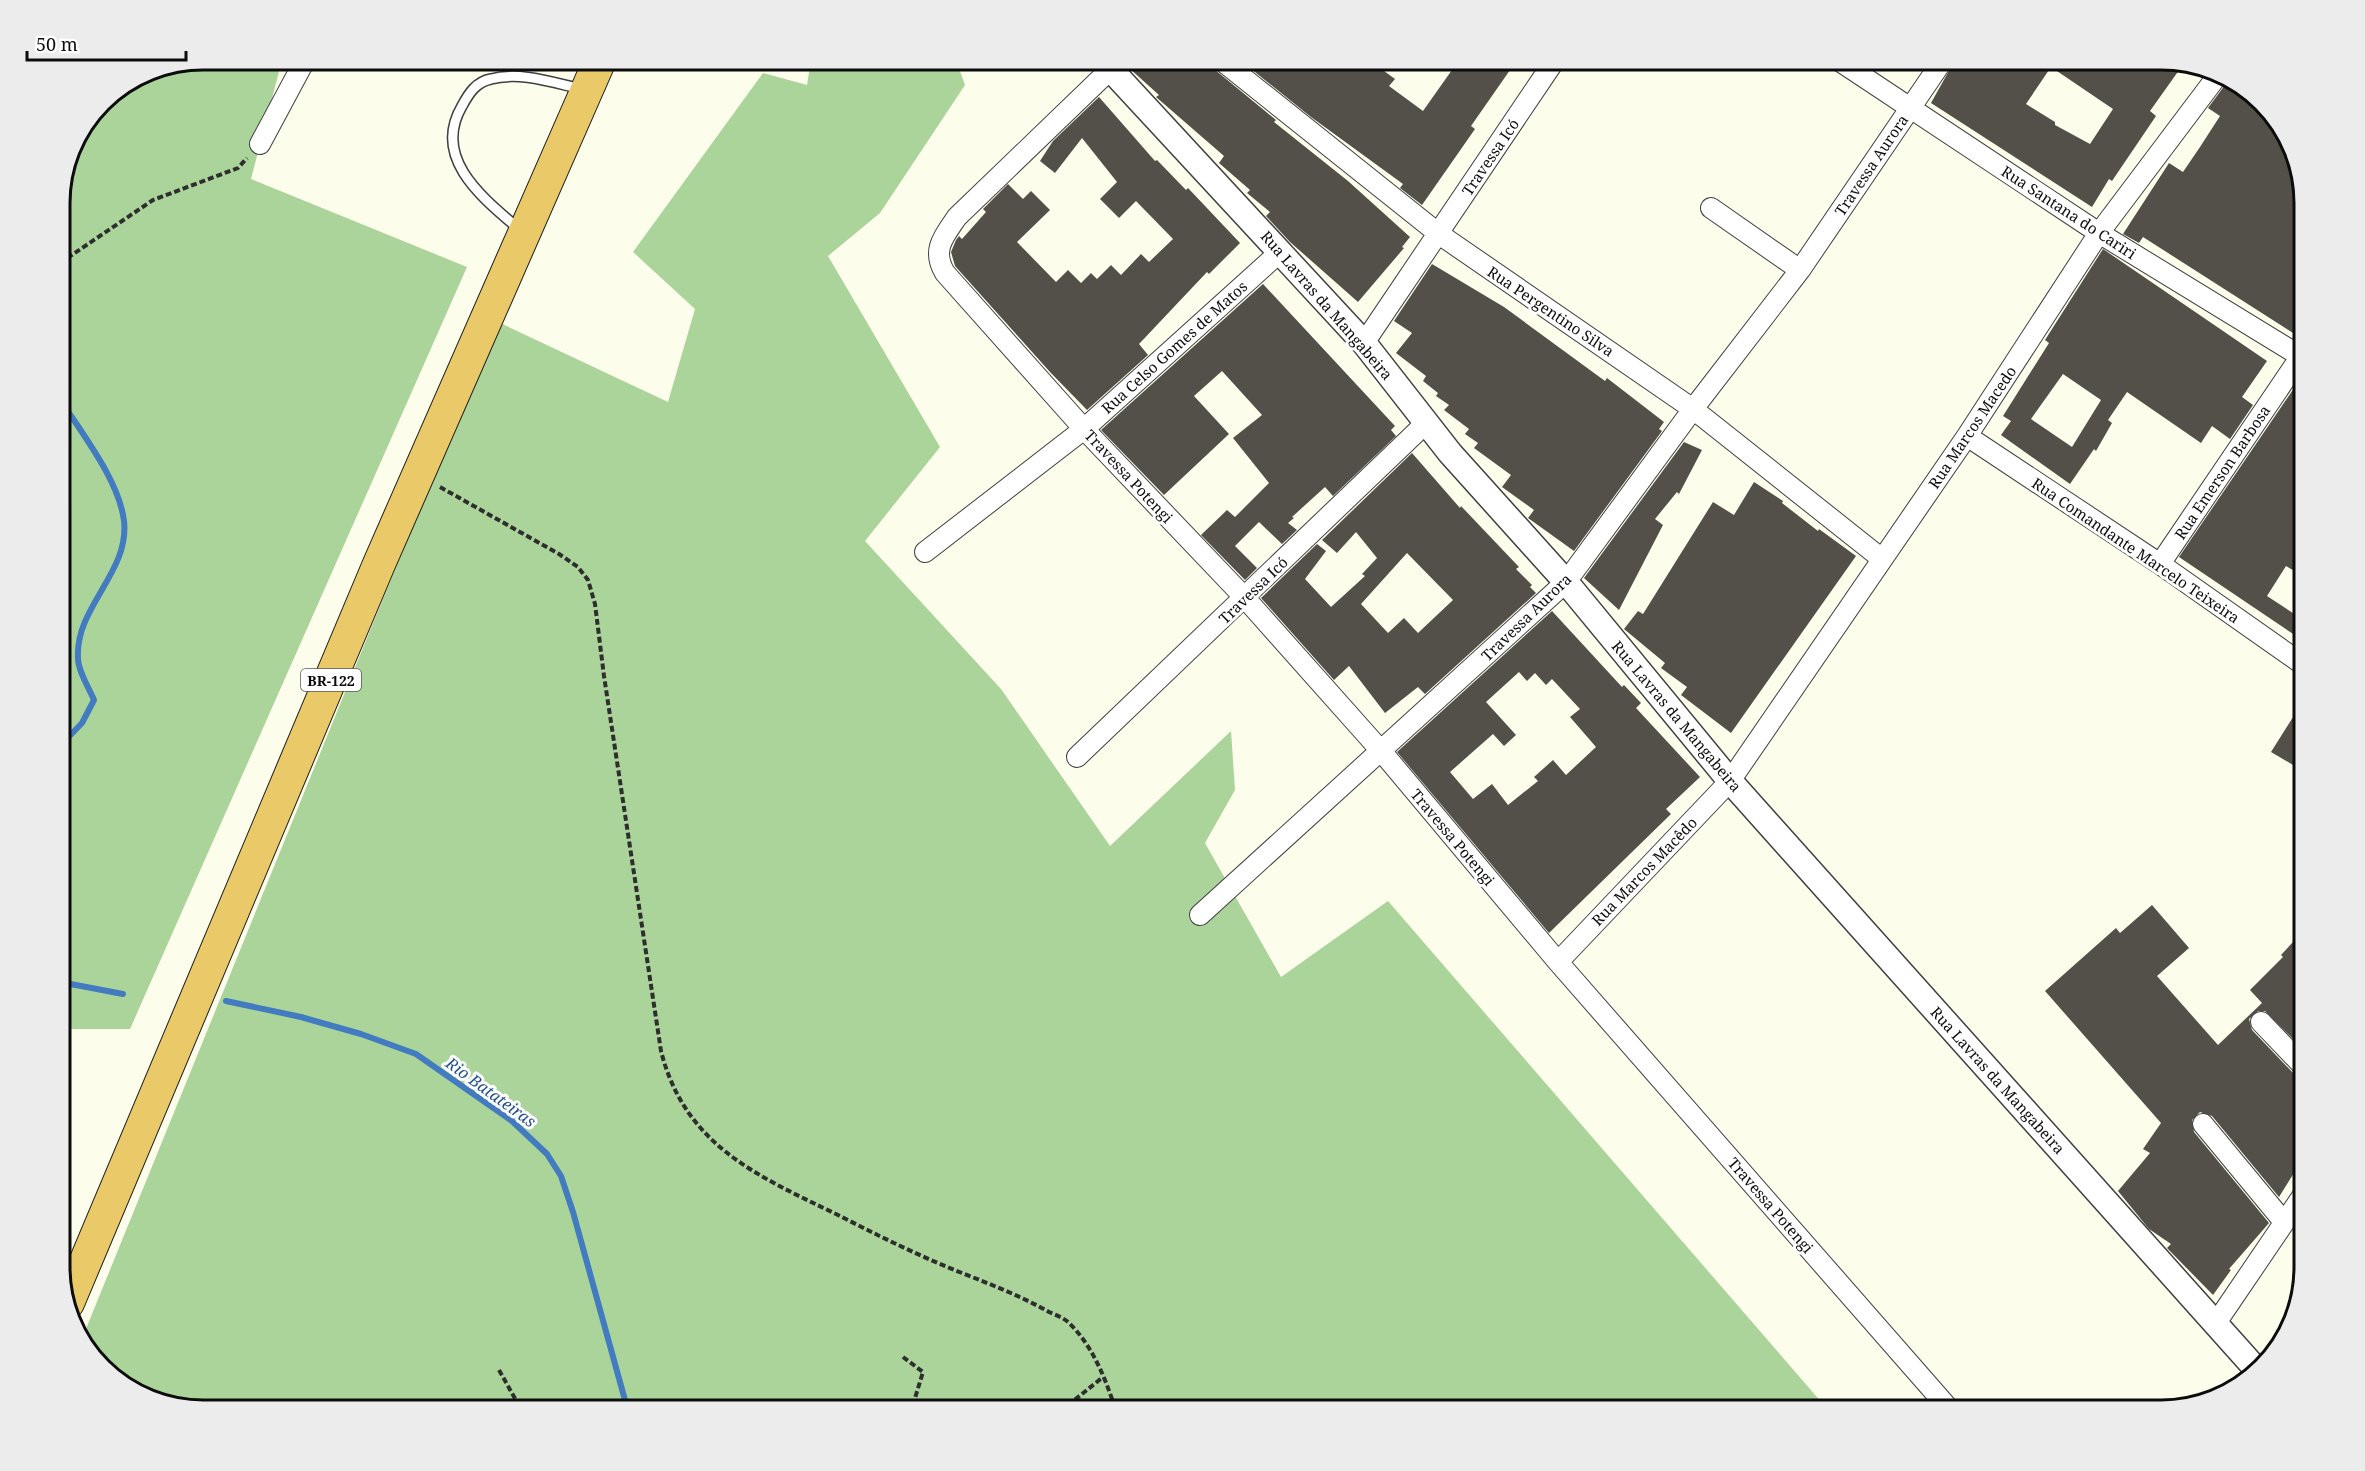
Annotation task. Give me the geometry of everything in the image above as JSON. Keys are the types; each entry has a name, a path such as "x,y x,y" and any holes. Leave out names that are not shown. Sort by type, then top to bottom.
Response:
{"highway":[{"name":"BR-122","path":"73,1292 379,564 595,71"}],"street":[{"path":"260,144 299,71"},
{"name":"Travessa Potengi","path":"1103,71 957,217 939,247 939,264 1084,429 1245,598 1382,752 1558,962 1941,1400"},
{"name":"Rua Lavras da Mangabeira","path":"1118,71 1364,343 1450,453 1566,582 1730,781 2252,1365"},
{"name":"Rua Pergentino Silva","path":"1235,71 1439,234 1693,409 1882,559"},
{"name":"Travessa Icó","path":"1364,343 1548,71"},
{"name":"Rua Santana do Cariri","path":"1854,71 2099,233 2294,350"},
{"name":"Travessa Aurora","path":"1200,915 1382,752 1566,582 1693,409 1800,270 1935,71"},
{"name":"Rua Marcos Macedo","path":"1730,781 1967,436 2099,233 2213,81"},
{"path":"1711,208 1800,270"},
{"name":"Rua Celso Gomes de Matos","path":"925,552 1084,429 1280,252"},
{"name":"Rua Emerson Barbosa","path":"2160,564 2294,368"},
{"name":"Travessa Icó","path":"1077,757 1426,423"},
{"name":"Rua Comandante Marcelo Teixeira","path":"1967,436 2160,564 2294,658"},
{"name":"Rua Marcos Macêdo","path":"1558,962 1730,781"},
{"path":"2261,1022 2294,1056"},
{"path":"2203,1124 2284,1222"},
{"path":"2216,1323 2294,1208"}],"lane":[{"path":"524,234 474,188 459,167 452,143 457,115 472,89 490,79 519,76 587,90"}],"path":[{"path":"71,256 153,200 238,168 260,144"},
{"path":"418,475 559,554 578,567 588,580 595,604 661,1051 667,1075 678,1099 696,1123 740,1164 784,1189 919,1256 999,1288 1068,1322 1086,1344 1111,1400"},
{"path":"903,1357 923,1372 914,1400"},
{"path":"499,1370 516,1400"},
{"path":"1074,1400 1102,1377"}],"green space":[{"path":"279,71 251,179 467,267 130,1029 71,1029 71,195 73,178 84,145 93,130 116,104 137,88 161,78 186,72"},
{"path":"809,71 960,71 965,85 880,213 828,256 940,447 865,541 1001,689 1110,846 1231,731 1235,790 1205,843 1281,977 1388,901 1819,1400 204,1400 169,1396 137,1383 109,1362 98,1348 86,1329 496,321 668,402 695,309 633,252 763,73 807,85"}],"building":[{"path":"1132,71 1216,71 1276,120 1274,122 1348,181 1410,237 1402,247 1404,248 1358,302 1290,242 1266,216 1270,212 1247,193 1250,190 1219,163 1224,156 1156,97 1159,95"},
{"path":"1254,71 1384,71 1395,79 1389,86 1423,111 1451,71 1509,71 1471,126 1475,129 1422,205 1400,188 1403,184 1311,117"},
{"path":"1949,71 2048,71 2026,104 2055,122 2055,125 2090,144 2113,109 2057,71 2178,72 2150,111 2156,116 2112,181 2109,179 2092,207 1931,103"},
{"path":"2224,86 2228,88 2256,109 2281,145 2292,178 2294,195 2293,333 2143,237 2139,243 2123,234 2169,163 2183,172 2220,116 2208,108"},
{"path":"1099,97 1155,161 1157,160 1186,190 1188,188 1240,243 1209,274 1207,272 1139,344 1148,355 1087,410 955,266 951,252 959,236 962,239 986,212 983,209 1008,184 1023,199 1031,191 1050,210 1017,242 1056,282 1068,270 1081,283 1091,273 1097,279 1111,265 1121,275 1141,254 1149,262 1173,239 1136,201 1119,218 1100,199 1117,182 1082,138 1055,173 1040,161 1053,141"},
{"path":"2103,249 2267,361 2242,397 2253,405 2230,439 2212,426 2201,443 2127,392 2108,420 2112,423 2096,451 2094,449 2070,484 2001,435 2011,421 2003,416 2049,343 2045,340","holes":["2063,374 2101,400 2072,447 2031,419"]},
{"path":"1432,264 1504,307 1605,381 1607,378 1664,422 1659,429 1662,431 1574,551 1528,518 1534,510 1502,487 1511,475 1474,448 1478,443 1465,434 1469,429 1444,410 1449,405 1436,396 1438,393 1423,381 1426,376 1396,353 1412,333 1394,321"},
{"path":"1263,284 1395,426 1391,430 1396,436 1333,496 1325,487 1292,517 1294,518 1288,523 1297,530 1282,544 1259,522 1235,546 1257,568 1245,580 1201,535 1227,510 1235,517 1269,483 1233,438 1262,415 1222,371 1194,396 1229,434 1164,495 1101,430"},
{"path":"2294,388 2294,571 2286,566 2267,596 2294,614 2294,635 2179,557"},
{"path":"1684,442 1702,450 1679,494 1677,492 1655,519 1663,525 1619,610 1584,578"},
{"path":"1412,453 1460,508 1461,506 1519,567 1516,569 1532,585 1530,587 1536,593 1425,694 1418,687 1385,713 1349,666 1334,680 1261,598 1317,544 1326,551 1305,579 1331,607 1365,576 1362,574 1377,558 1356,532 1337,553 1322,540","holes":["1407,553 1453,600 1418,633 1404,618 1388,633 1361,604"]},
{"path":"1754,482 1783,501 1782,503 1818,531 1819,529 1856,556 1731,733 1681,695 1687,687 1661,668 1665,663 1624,629 1638,611 1643,614 1713,502 1734,515"},
{"path":"1552,611 1622,687 1624,685 1641,703 1636,708 1700,777 1666,809 1671,814 1549,933 1397,752","holes":["1519,672 1527,681 1535,673 1546,685 1552,679 1580,709 1570,717 1596,747 1566,775 1553,760 1534,777 1538,781 1508,805 1492,784 1473,799 1450,772 1493,734 1504,746 1516,735 1486,702"]},
{"path":"2294,715 2294,766 2271,752"},
{"path":"2152,905 2189,948 2157,976 2218,1045 2262,1003 2250,990 2283,957 2281,955 2294,941 2294,1040 2265,1011 2258,1011 2249,1019 2252,1030 2294,1074 2294,1173 2279,1197 2212,1116 2200,1112 2192,1120 2194,1132 2269,1223 2229,1269 2231,1270 2213,1295 2167,1248 2171,1244 2149,1229 2118,1191 2150,1153 2143,1149 2161,1123 2045,991 2116,928 2120,933"}],"waterway":[{"name":"Rio Batateiras","path":"71,415 107,474 121,505 124,521 124,539 119,557 85,622 79,640 78,663 94,700 82,723 71,734"},
{"name":"Rio Batateiras","path":"71,984 123,994"},
{"name":"Rio Batateiras","path":"226,1001 301,1017 361,1034 416,1054 512,1121 547,1154 561,1176 573,1212 625,1400"}]}
